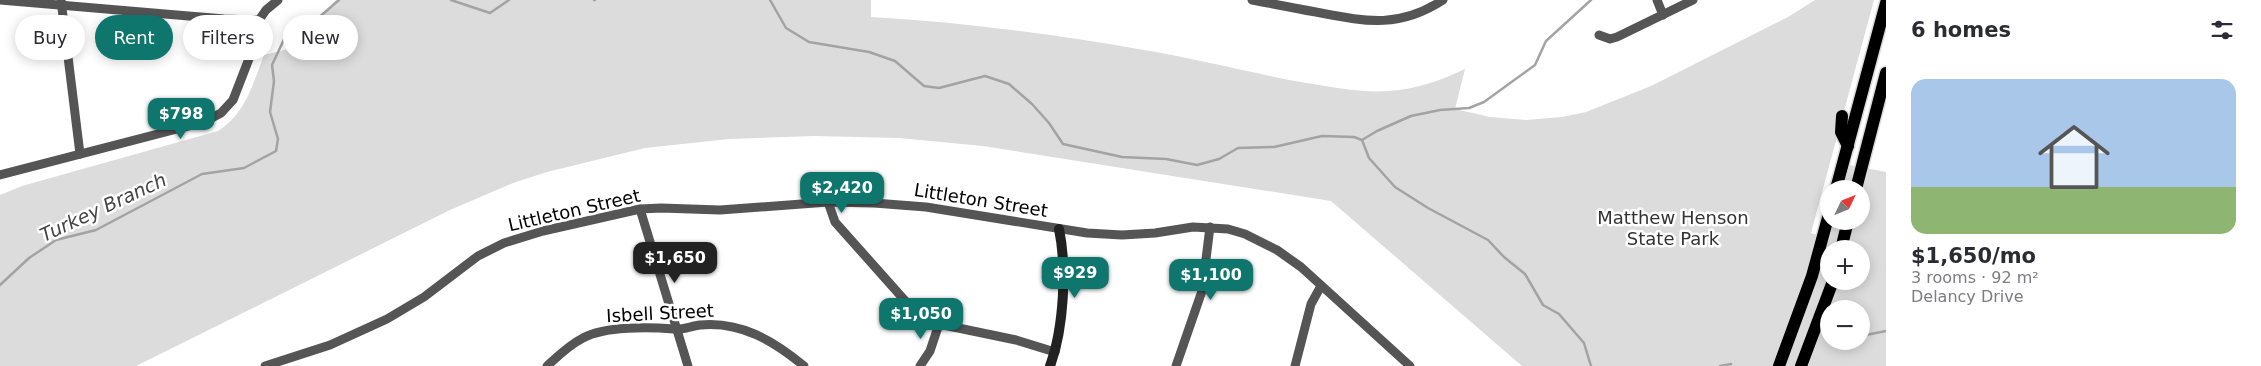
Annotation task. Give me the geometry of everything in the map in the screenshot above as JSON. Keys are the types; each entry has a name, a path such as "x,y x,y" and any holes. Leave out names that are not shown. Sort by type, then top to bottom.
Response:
{"main road":[{"path":"1838,180 1886,3"},
{"path":"1858,180 1886,73 1868,69"},
{"path":"1842,116 1841,132 1848,146"},
{"path":"1779,366 1812,276 1825,230"},
{"path":"1801,366 1830,290"}],"street":[{"path":"0,0 61,3 183,15"},
{"path":"262,15 278,0"},
{"path":"1252,0 1365,22 1388,22 1409,18 1443,0"},
{"path":"1657,0 1664,15"},
{"path":"1599,35 1610,39 1617,38 1693,0"},
{"path":"61,3 80,154"},
{"path":"0,175 204,122 221,113 233,100 249,60"},
{"path":"828,202 835,222 908,304 939,324 1016,340 1055,352"},
{"name":"Littleton Street","path":"265,366 330,345 387,319 424,297 478,256 504,243 543,231 640,209 720,210 828,202 926,207 1087,233 1122,235 1155,233 1193,227 1245,234 1277,250 1301,267 1410,366"},
{"path":"640,209 688,366"},
{"path":"1050,366 1055,352 1063,306 1059,228"},
{"path":"1176,366 1202,291 1210,228"},
{"path":"1295,366 1311,304 1321,286"},
{"path":"920,366 930,350 939,324"},
{"name":"Isbell Street","path":"547,366 572,344 584,337 600,332 663,328 676,330 701,325 736,327 764,337 780,346 804,366"}],"green space":[{"name":"Matthew Henson State Park","path":"336,0 871,0 871,17 972,25 1072,38 1201,61 1306,83 1347,89 1389,91 1409,88 1437,81 1465,69 1455,109 1490,117 1526,120 1562,117 1586,112 1651,86 1788,17 1815,0 1874,0 1825,180 1820,180 1820,200 1811,233 1829,238 1831,230 1870,230 1870,180 1845,180 1849,165 1886,172 1886,366 1522,366 1331,201 983,146 899,138 814,136 729,139 645,148 547,172 513,183 450,210 136,366 0,366 0,195 22,186 218,131 228,124 242,107 262,60 273,60 273,53 283,50 283,60 358,60 358,15 321,15"}],"waterway":[{"name":"Turkey Branch","path":"0,285 29,258 56,240 96,230 202,174 244,168 276,151 278,139 270,112 274,81 272,65 287,33 296,26 317,19 339,0"},
{"name":"Turkey Branch","path":"451,0 490,13 509,0"},
{"name":"Turkey Branch","path":"770,0 786,28 809,42 869,52 895,61 924,86 939,88 985,76 1009,84 1032,104 1049,123 1063,144 1122,157 1166,159 1197,165 1219,159 1238,148 1274,147 1322,136 1354,137 1362,140 1369,158 1395,187 1428,208 1488,240 1504,257 1525,274 1543,305 1559,314 1584,343 1591,366"},
{"path":"1362,140 1411,116 1440,110 1469,108 1484,102 1535,65 1546,41 1591,0"},
{"name":"Turkey Branch","path":"1870,334 1886,331"},
{"name":"Turkey Branch","path":"1720,366 1731,364"}]}
